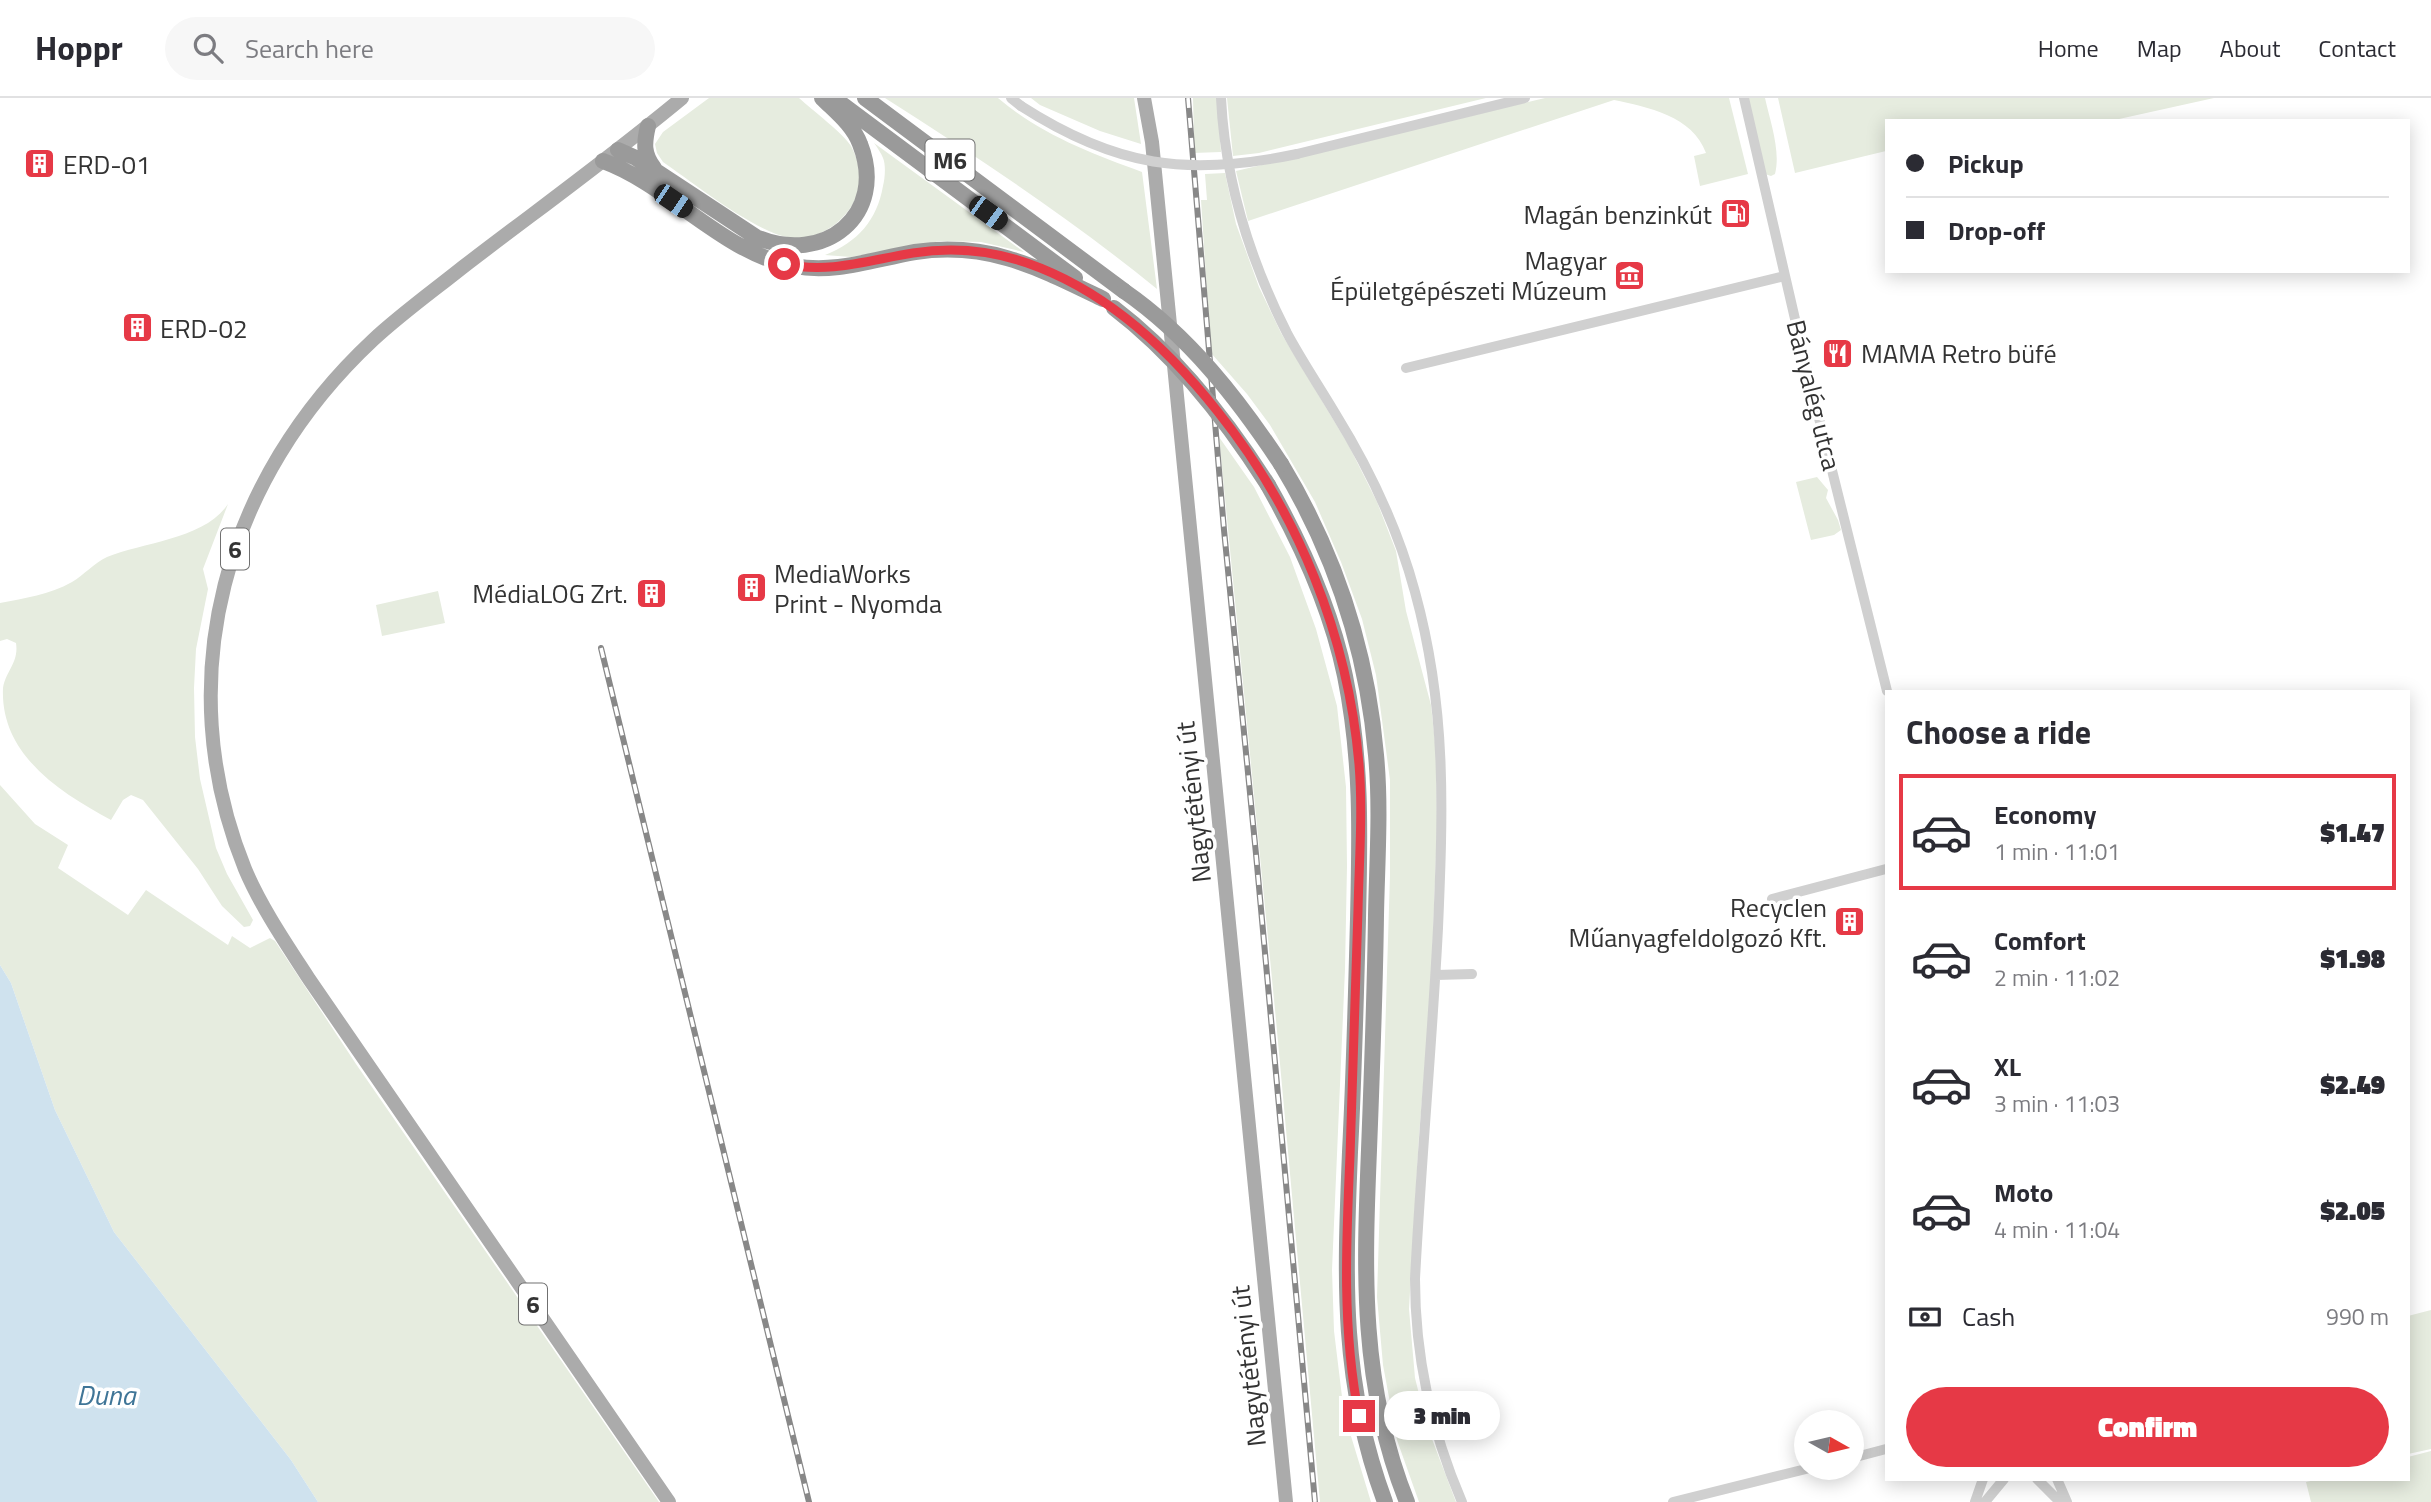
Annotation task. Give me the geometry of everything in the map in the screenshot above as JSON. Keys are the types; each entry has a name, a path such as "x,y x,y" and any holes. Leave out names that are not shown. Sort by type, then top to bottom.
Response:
{"highway":[{"path":"618,150 655,170 743,229 766,241 791,247 809,246 828,240 843,229 856,212 866,171 859,141 846,122 822,98"},
{"name":"M6","path":"833,98 1108,304 1153,341 1211,403 1244,447 1303,550 1330,622 1345,675 1359,764 1360,841 1346,1236 1346,1315 1359,1416 1385,1502"},
{"name":"M6","path":"865,98 1163,320 1182,339 1240,406 1281,464 1321,537 1343,592 1361,654 1373,724 1378,789 1374,1037 1365,1236 1366,1315 1378,1412 1407,1502"},
{"path":"649,126 645,150 647,160 655,170"},
{"path":"618,150 634,175"},
{"path":"603,162 634,175 750,251 784,264 806,268 836,268 918,252 970,251 1032,265 1108,304"}],"main road":[{"name":"6","path":"669,1502 309,979 276,925 246,870 230,822 223,798 211,722 212,652 224,584 243,525 268,472 303,416 373,340 437,287 649,126 681,98"},
{"name":"Nagytétényi út","path":"1144,98 1152,142 1286,1502"}],"street":[{"path":"1010,98 1076,138 1128,157 1157,164 1206,167 1297,154 1525,98"},
{"path":"1222,98 1227,159 1235,197 1258,268 1289,337 1336,414 1379,495 1414,589 1427,639 1442,748 1442,817 1436,975 1416,1245 1415,1314 1420,1369 1434,1427 1462,1502"},
{"name":"Bányalég utca","path":"1744,98 1804,358 1887,690"},
{"path":"1406,368 1785,276"},
{"path":"1772,899 1885,869"},
{"path":"1436,975 1472,974"},
{"path":"1864,1455 1885,1449"},
{"path":"1673,1502 1794,1472"},
{"path":"1975,1502 1982,1481"},
{"path":"1985,1502 2002,1481"},
{"path":"2039,1481 2060,1502"},
{"path":"2058,1481 2067,1502"}],"shaded area":[{"path":"709,98 799,98 841,135 854,151 860,181 854,203 830,228 809,237 787,237 773,233 741,216 663,162 655,144 663,132"},
{"path":"885,98 998,98 1048,132 1142,172 1157,289 1024,190"},
{"path":"1031,98 1134,98 1141,144 1100,131 1040,105"},
{"path":"1193,98 1217,98 1221,152 1193,153 1190,142 1194,138"},
{"path":"1227,98 1486,98 1259,153 1233,156"},
{"path":"1545,98 1729,98 1748,174 1700,186 1694,156 1706,153 1691,130 1668,115 1614,100 1248,221 1236,171"},
{"path":"1746,98 1765,98 1777,156 1775,174 1771,176 1762,173"},
{"path":"1778,98 2214,98 2119,119 1885,119 1885,151 1795,173"},
{"path":"874,143 1024,252 981,242 941,241 851,257 825,255 847,244 856,236 876,209 884,183 885,168 883,158"},
{"path":"1225,173 1236,224 1259,287 1281,333 1348,444 1377,502 1396,551 1406,611 1431,705 1436,752 1437,826 1431,990 1409,1309 1415,1378 1427,1426 1456,1502 1419,1502 1397,1440 1383,1365 1377,1297 1390,875 1390,780 1376,675 1362,619 1315,502 1270,425 1211,353 1201,200 1207,200 1205,174"},
{"path":"1219,437 1254,487 1290,557 1316,629 1337,706 1346,787 1347,866 1332,1270 1334,1331 1344,1413 1371,1502 1320,1502"},
{"path":"1817,477 1828,490 1826,498 1841,530 1834,535 1811,540 1796,482"},
{"path":"228,504 203,569 208,589 196,649 195,737 200,779 216,848 227,874 253,920 250,926 244,927 222,906 198,869 143,800 131,795 123,800 111,820 54,784 37,769 12,733 5,712 3,688 16,656 16,643 7,639 0,641 0,603 55,590 72,582 107,557 189,532 218,516"},
{"path":"438,591 445,623 382,636 376,605"},
{"path":"0,785 35,824 68,845 58,868 128,915 146,890 228,945 232,936 250,948 270,938 275,941 356,1064 659,1502 318,1502 291,1460 114,1232 55,1110 11,983 0,965"},
{"path":"2431,1310 2431,1449 2410,1454 2410,1315"},
{"path":"2431,1451 2431,1502 2311,1502 2306,1482 2410,1481 2410,1456"}],"water":[{"name":"Duna","path":"0,965 11,983 55,1110 114,1232 291,1460 318,1502 0,1502"}],"railway":[{"path":"1188,98 1224,530 1315,1502"},
{"path":"601,648 809,1502"}],"place":[{"name":"ERD-01","path":"40,164"},
{"name":"Magán benzinkút","path":"1735,214"},
{"name":"Magyar Épületgépészeti Múzeum","path":"1630,275"},
{"name":"ERD-02","path":"137,328"},
{"name":"MAMA Retro büfé","path":"1838,353"},
{"name":"MediaWorks Print - Nyomda","path":"751,588"},
{"name":"MédiaLOG Zrt.","path":"651,593"},
{"name":"Recyclen Műanyagfeldolgozó Kft.","path":"1850,922"}],"route":[{"path":"784,264 827,269 918,252 970,251 1032,265 1102,299 1153,341 1211,403 1244,447 1291,525 1313,574 1336,641 1348,691 1359,764 1360,841 1355,1038 1346,1236 1346,1315 1359,1416"}]}
